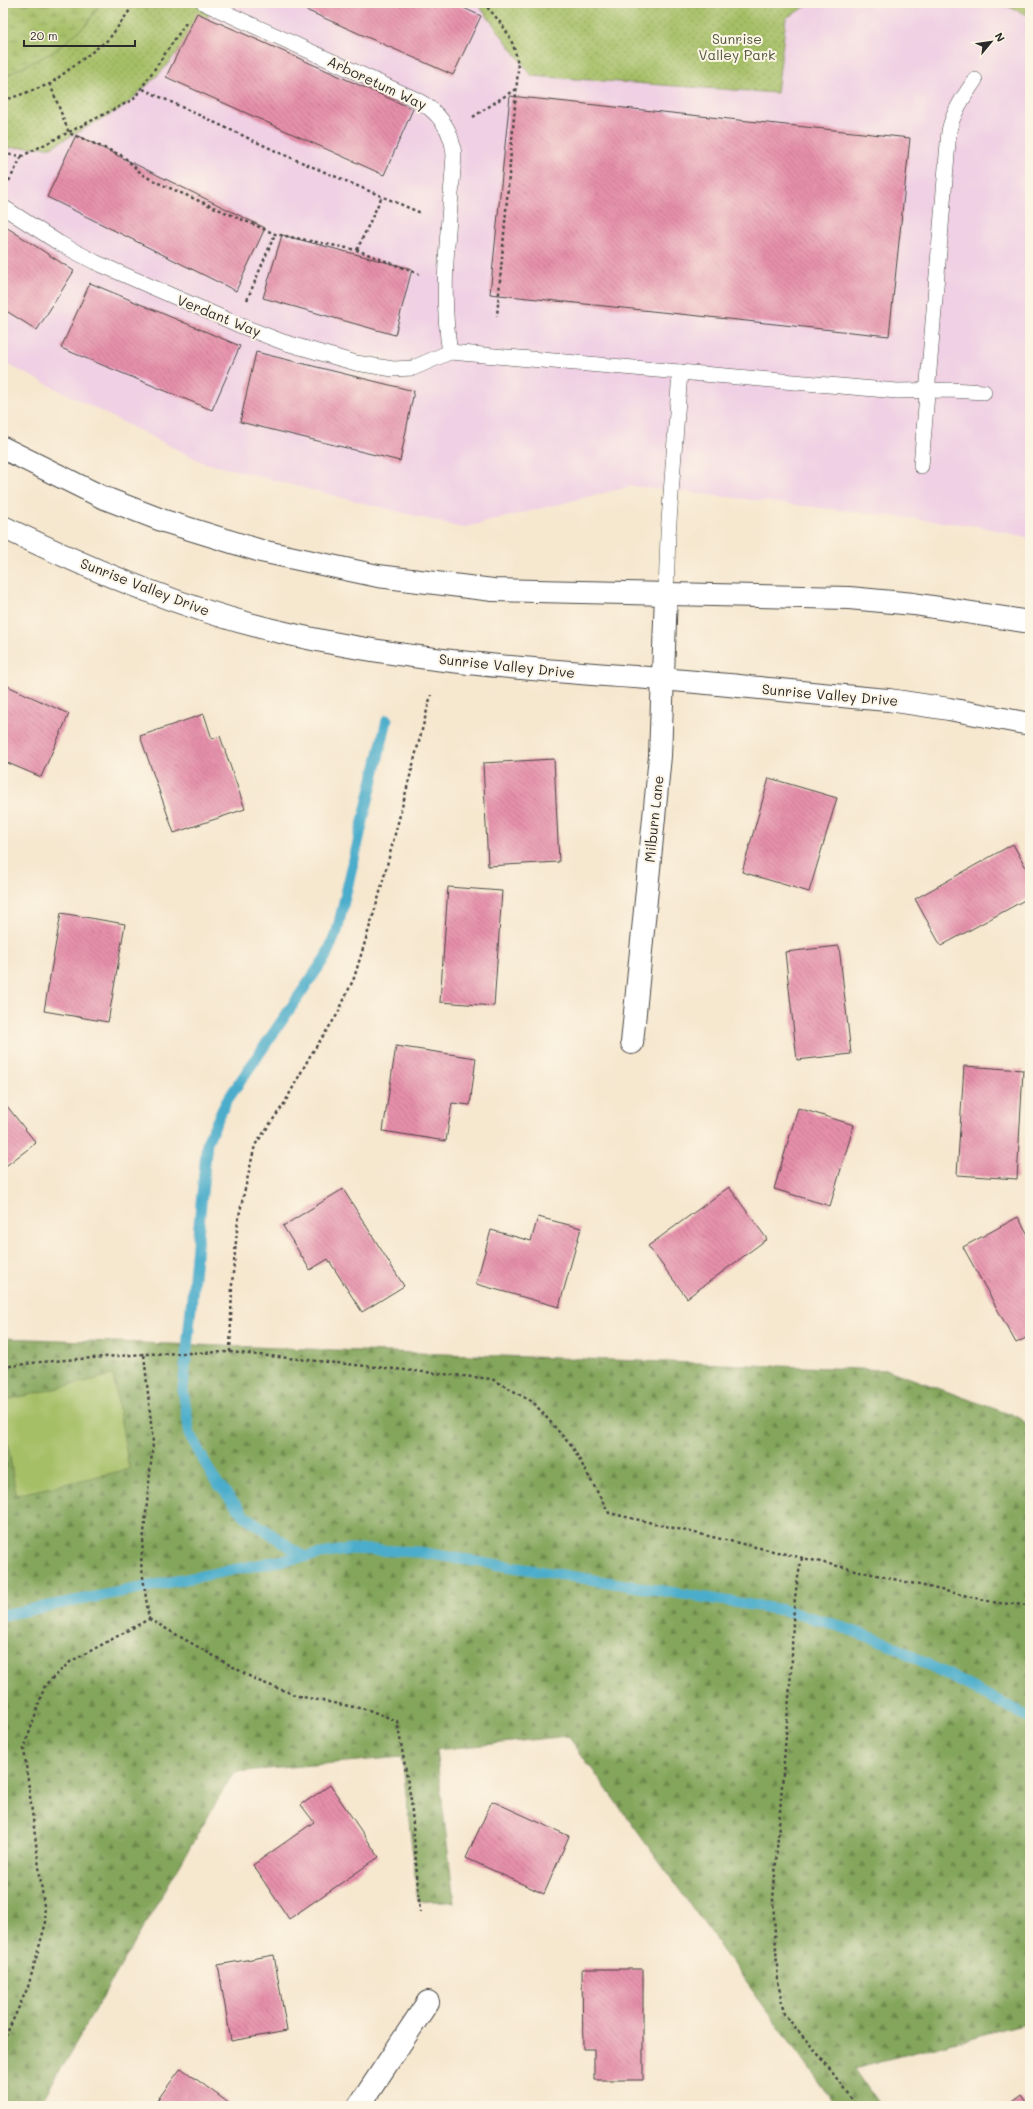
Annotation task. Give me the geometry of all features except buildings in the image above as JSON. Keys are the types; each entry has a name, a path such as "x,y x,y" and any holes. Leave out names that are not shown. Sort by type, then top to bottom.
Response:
{"main road":[{"path":"3,448 102,497 164,521 261,551 320,565 429,583 493,590 849,598 914,604 1030,622"},
{"name":"Sunrise Valley Drive","path":"3,527 105,573 172,600 236,620 294,635 365,649 507,668 889,700 957,710 1030,724"},
{"name":"Milburn Lane","path":"632,1043 660,756 666,594"},
{"path":"359,2106 428,2002"}],"lane":[{"name":"Arboretum Way","path":"204,3 415,99 436,111 443,120 454,145 444,293 445,322 450,352"},
{"path":"921,466 949,132 951,121 959,104 975,80"},
{"name":"Verdant Way","path":"3,208 59,243 95,262 236,324 283,342 356,363 393,369 413,368 450,352"},
{"path":"450,352 897,391 927,390 984,392"},
{"path":"666,594 668,535 680,372"}],"path":[{"path":"3,101 50,84 109,39 135,3"},
{"path":"483,3 502,23 515,47 518,70 497,316"},
{"path":"3,154 22,156 134,100 143,89 191,16"},
{"path":"50,84 69,132 124,156 143,176 275,234 357,250 420,275"},
{"path":"472,118 517,88"},
{"path":"143,89 280,153 425,215"},
{"path":"6,187 22,156"},
{"path":"357,250 382,196"},
{"path":"236,324 275,234"},
{"path":"230,1352 232,1284 238,1220 255,1145 284,1104 310,1056 337,1015 354,978 379,896 431,695"},
{"path":"3,1367 40,1362 144,1354 230,1352 383,1369 492,1379 532,1402 573,1448 609,1513 997,1603 1030,1605"},
{"path":"144,1354 153,1443 141,1563 149,1619"},
{"path":"802,1558 792,1633 792,1659 773,1900 778,1982 784,2014 823,2060 856,2106"},
{"path":"149,1619 256,1680 298,1696 369,1710 397,1721 412,1800 420,1912"},
{"path":"3,2042 28,1987 46,1922 24,1749 45,1685 70,1662 149,1619"}],"shaded area":[{"path":"219,3 477,3 484,10 777,93 786,18 812,3 1002,4 1030,16 1030,538 977,526 632,486 462,528 202,462 3,362 3,148 51,147 162,71"}],"green space":[{"path":"3,3 219,3 162,71 125,106 51,147 3,148"},
{"path":"3,3 100,3 87,24 53,52 3,77"},
{"name":"Sunrise Valley Park","path":"477,3 812,3 786,18 777,93 532,76"},
{"path":"886,3 1030,3 1030,16 1002,4"},
{"path":"3,1338 888,1370 1020,1418 1030,1427 1030,2022 854,2068 880,2106 836,2106 568,1736 436,1750 454,1902 418,1902 402,1757 234,1772 39,2106 3,2106"},
{"path":"113,1375 129,1469 16,1495 3,1412 3,1401"}],"waterway":[{"path":"304,1557 245,1516 214,1479 190,1435 183,1390 207,1142 226,1102 325,958 337,931 387,720"},
{"path":"3,1615 273,1562 351,1549 418,1552 783,1610 833,1624 887,1643 1030,1718"}]}
